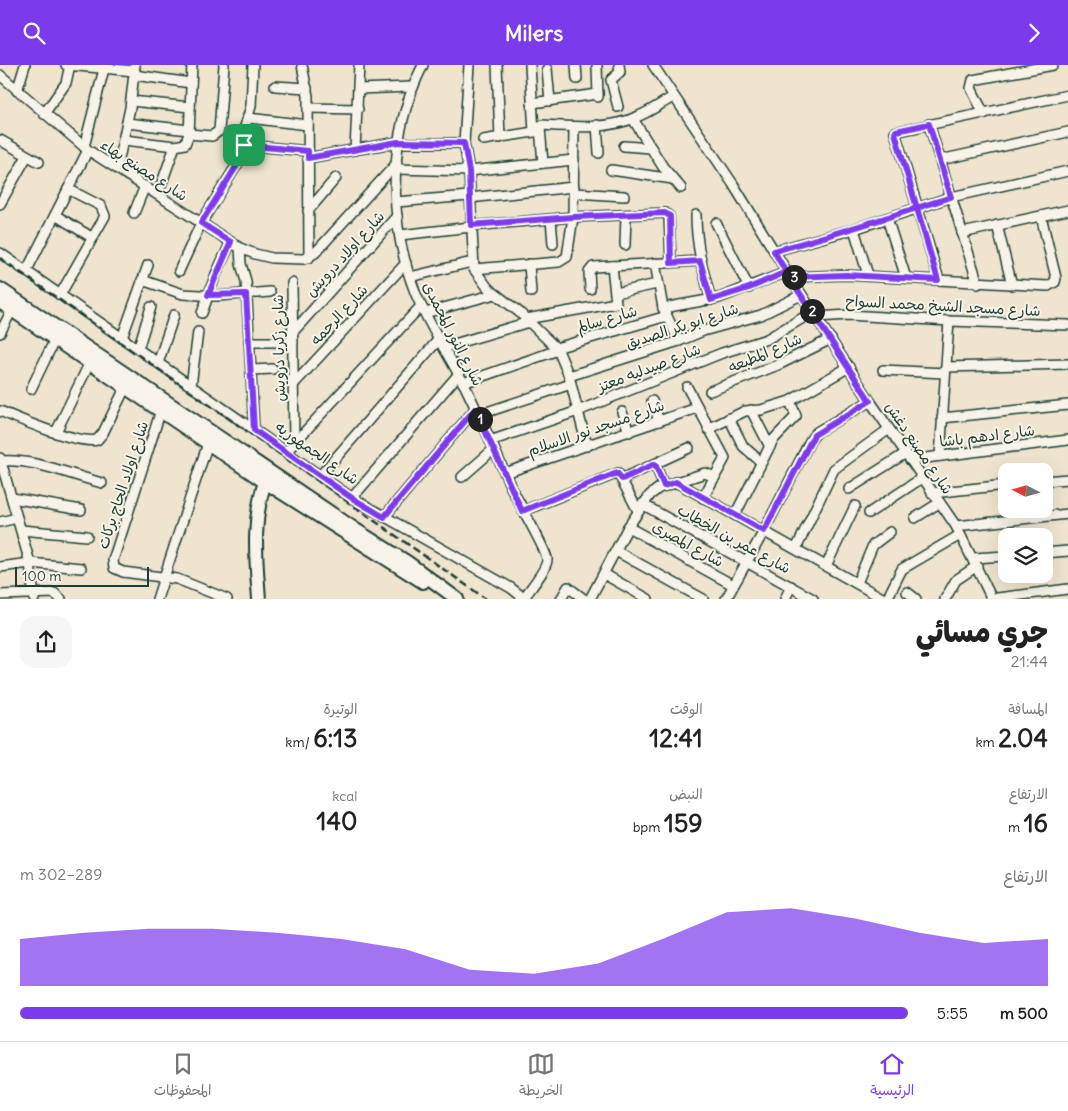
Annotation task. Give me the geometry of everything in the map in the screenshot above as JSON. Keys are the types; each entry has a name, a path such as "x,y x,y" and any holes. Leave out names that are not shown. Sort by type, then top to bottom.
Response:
{"main road":[{"path":"0,289 406,573 441,589 457,599"},
{"path":"0,302 161,410 210,437 265,482 321,512"},
{"path":"259,599 255,527 265,482"}],"street":[{"path":"17,91 25,65"},
{"path":"44,114 68,80 68,65 135,71 191,83"},
{"path":"124,140 175,146 185,143 189,132 192,65"},
{"path":"127,123 212,136 218,133 224,65"},
{"path":"179,271 201,223 241,159 244,145 244,130 251,106 253,65"},
{"path":"302,65 307,88 308,108 309,258"},
{"path":"355,149 359,65"},
{"name":"شارع النور المحمدى","path":"423,65 411,87 400,123 396,166 396,202 400,235 410,277 423,309 477,412 522,511 547,560 546,565 524,598"},
{"path":"469,65 464,143 469,171 473,265 482,283 528,320 557,349 570,380 587,446"},
{"path":"496,65 500,139"},
{"path":"530,65 532,103 543,163"},
{"path":"576,65 577,79"},
{"path":"532,103 598,96 597,65"},
{"path":"618,107 611,80 620,72 619,65"},
{"name":"شارع مصنع دغش","path":"654,65 673,97 714,155 788,275 870,401 958,530 991,598"},
{"path":"984,114 971,87 973,80 1054,65"},
{"path":"26,271 68,189 86,148 104,69"},
{"path":"547,69 550,101"},
{"path":"118,168 135,71"},
{"name":"شارع مصنع بهاء","path":"0,75 86,148 240,248 272,258 298,260 309,258"},
{"path":"276,87 307,88"},
{"path":"358,89 411,87"},
{"path":"938,280 895,133 898,130 984,114 1068,95"},
{"path":"483,140 500,139 503,136 537,132 542,125 574,127 633,119 673,97"},
{"path":"131,101 190,107"},
{"path":"308,108 358,109"},
{"path":"248,118 308,125"},
{"path":"633,119 651,148 681,188"},
{"path":"929,124 978,283"},
{"path":"597,125 599,153"},
{"path":"410,277 473,265 528,265 559,262 569,253 573,217 574,127"},
{"path":"940,160 1068,132"},
{"path":"0,141 39,162"},
{"path":"244,145 308,154 398,142 464,143"},
{"path":"158,195 175,146"},
{"path":"624,146 651,148"},
{"path":"0,204 27,156"},
{"path":"309,258 396,166 469,171 574,160"},
{"path":"610,169 673,179"},
{"path":"774,251 854,229 951,197 1068,171"},
{"path":"308,211 336,178"},
{"path":"134,213 145,186"},
{"path":"60,295 105,216 104,210 68,189"},
{"path":"396,202 574,190 624,196"},
{"path":"962,233 1068,210"},
{"path":"400,235 471,226 573,217 665,213 670,216 671,263"},
{"path":"55,215 93,238"},
{"path":"625,245 626,215"},
{"path":"696,215 700,261 711,300"},
{"path":"788,275 868,275 1048,286 1055,282 1056,278 1041,215"},
{"name":"شارع اولاد درويش","path":"293,332 397,216"},
{"path":"887,218 906,278"},
{"path":"551,219 553,244"},
{"path":"716,223 749,288"},
{"path":"997,225 1012,285"},
{"path":"854,229 868,275"},
{"path":"202,313 231,242"},
{"path":"240,248 246,294 254,430"},
{"name":"شارع الجمهوريه","path":"0,253 352,498 511,588 524,598"},
{"path":"590,289 590,268 612,265 700,261"},
{"name":"شارع الرحمه","path":"293,385 406,263"},
{"path":"655,263 657,284 665,312 679,341"},
{"path":"122,338 148,265"},
{"path":"528,265 531,292"},
{"path":"320,476 442,343 528,320 617,302 612,265"},
{"name":"شارع سالم","path":"460,379 557,349 665,312 711,300 788,275"},
{"path":"142,280 178,293 208,295 270,292"},
{"name":"شارع زكريا درويش","path":"292,283 294,443"},
{"path":"616,293 657,284"},
{"path":"286,452 423,309 495,295"},
{"name":"شارع ابو بكر الصديق","path":"477,412 703,331 761,315 801,295"},
{"path":"138,349 151,307"},
{"path":"0,333 12,310"},
{"path":"158,363 174,315"},
{"name":"شارع مسجد الشيخ محمد السواح","path":"815,315 1068,325"},
{"name":"شارع صيدليه معتز","path":"492,445 722,353 767,339 815,315"},
{"path":"940,456 949,321"},
{"path":"191,386 198,333"},
{"path":"31,389 55,339"},
{"name":"شارع المطبعه","path":"710,391 778,365 831,339"},
{"path":"249,343 293,343"},
{"path":"56,432 90,362"},
{"path":"883,370 946,370 1068,364"},
{"path":"708,429 729,418 751,410 761,410 790,401 849,367"},
{"path":"251,370 273,369"},
{"path":"352,498 460,379"},
{"path":"0,411 56,432 92,441 100,437 126,386"},
{"path":"687,387 724,458 703,497"},
{"path":"652,401 659,421"},
{"path":"735,515 776,436 796,416 790,401"},
{"path":"726,599 814,435 870,401"},
{"path":"942,418 1068,405"},
{"name":"شارع مسجد نور الاسلام","path":"505,473 697,408"},
{"name":"شارع اولاد الحاج بركات","path":"161,410 116,551 114,568 123,572 164,576"},
{"path":"751,410 770,447"},
{"path":"384,517 477,412"},
{"path":"622,412 629,432"},
{"path":"729,418 743,445 761,462"},
{"path":"796,549 836,467 889,429"},
{"path":"156,599 210,437"},
{"name":"شارع ادهم باشا","path":"908,456 940,456 1068,440"},
{"path":"462,477 492,445"},
{"path":"622,479 689,448"},
{"path":"849,489 908,456"},
{"path":"33,596 30,563 1,462 28,461 102,483"},
{"path":"655,464 664,486"},
{"path":"522,511 617,473 640,508"},
{"path":"590,599 628,527 650,495 664,486 705,473 715,477"},
{"path":"870,513 922,478"},
{"path":"1053,480 1068,479"},
{"path":"676,482 886,599 902,569 958,530 1068,514"},
{"path":"932,493 998,486"},
{"path":"12,498 81,510"},
{"path":"915,519 939,503"},
{"path":"826,566 855,506"},
{"name":"شارع عمر بن الخطاب","path":"640,508 747,562 813,599"},
{"path":"0,522 17,518"},
{"name":"شارع المصرى","path":"628,527 733,585"},
{"path":"20,530 87,537"},
{"path":"856,583 873,545 890,532"},
{"path":"616,551 703,599"},
{"path":"1053,552 1068,551"},
{"path":"945,599 956,580 975,562 998,558"},
{"path":"0,567 30,563 81,568"},
{"path":"604,574 648,599"},
{"path":"164,576 227,599"},
{"path":"784,599 792,586"},
{"path":"561,599 568,587 584,599"},
{"path":"991,598 1068,589"},
{"path":"906,592 916,599"},
{"path":"0,595 33,596 54,593 61,599"}],"railway":[{"path":"0,258 486,599"}],"route":[{"path":"244,145 241,159 201,223 231,242 208,295 246,294 254,430 352,498 384,517 475,409 522,511 617,473 619,473 622,479 655,464 664,486 676,482 764,531 814,435 870,401 786,272 774,251 854,229 887,218 918,208 951,197 929,124 896,131 895,133 918,208 938,280 868,275 790,277 786,272 749,288 711,300 700,261 671,263 670,216 665,213 573,217 471,225 469,171 464,143 398,142 308,158 308,151 244,145"}]}
